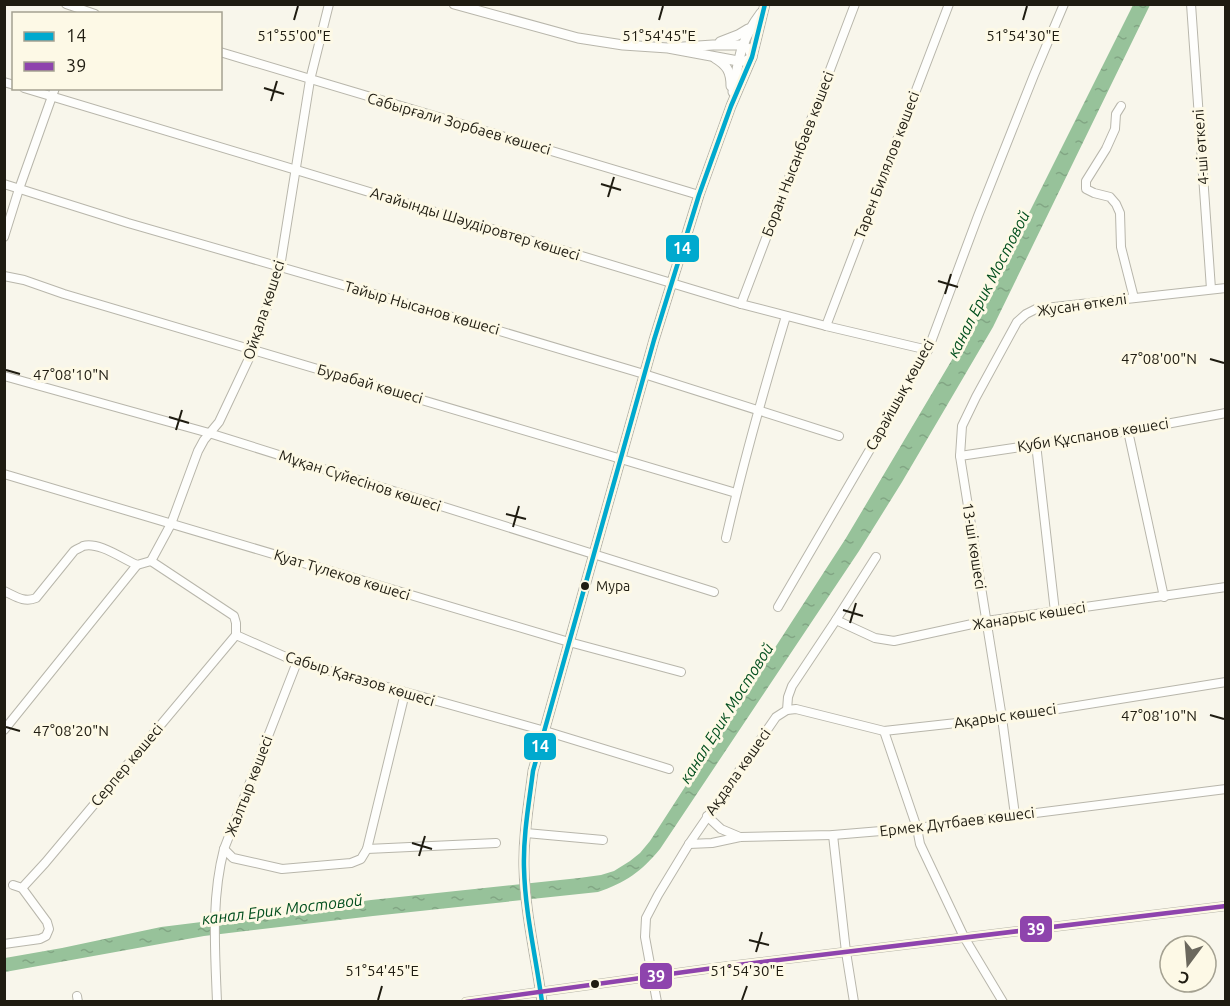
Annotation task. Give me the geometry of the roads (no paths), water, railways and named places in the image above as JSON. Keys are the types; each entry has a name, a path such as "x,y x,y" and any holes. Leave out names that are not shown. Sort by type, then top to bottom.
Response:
{"main road":[{"path":"454,4 578,38 623,45 668,48 738,61 746,61 752,57"},
{"path":"731,106 742,45 750,27 765,7"},
{"path":"541,997 524,866 533,771 671,282 731,106 752,57 765,7"},
{"path":"713,45 738,35 750,27"},
{"path":"668,48 742,45 749,49 752,57"},
{"path":"710,55 728,68 731,78 731,106"}],"street":[{"name":"Ойқала көшесі","path":"151,561 171,524 198,451 219,422 253,350 280,267 310,80 329,4"},
{"name":"Боран Нысанбаев көшесі","path":"741,304 855,4"},
{"name":"Тарен Билялов көшесі","path":"826,326 949,4"},
{"name":"Сарайшық көшесі","path":"778,607 928,350 978,216 1064,4"},
{"name":"4-шi өткелi","path":"1191,4 1212,289"},
{"path":"68,8 86,12"},
{"name":"Сабырғали Зорбаев көшесі","path":"222,53 699,195"},
{"name":"Агайынды Шәудіровтер көшесi","path":"30,90 741,304 928,350"},
{"path":"4,237 55,90"},
{"path":"1121,106 1116,114 1114,129 1106,149 1086,181 1086,189 1110,197 1116,204 1119,213 1121,248 1134,298"},
{"name":"Тайыр Нысанов көшесi","path":"4,184 128,223 644,374 839,436"},
{"name":"Бурабай көшесi","path":"4,276 24,280 64,294 736,493"},
{"name":"Жусан өткелі","path":"960,456 962,426 1017,322 1026,314 1036,309 1226,288"},
{"path":"726,538 758,410 786,316"},
{"name":"Мұқан Сүйесінов көшесі","path":"4,376 210,433 714,592"},
{"name":"Куби Құспанов көшесi","path":"960,456 1128,431 1226,413"},
{"path":"1128,431 1164,597"},
{"path":"1036,444 1055,612"},
{"name":"13-ші көшесi","path":"960,456 1002,718 1015,815"},
{"name":"Қуат Түлеков көшесі","path":"4,474 569,642 681,672"},
{"path":"4,591 29,601 36,598 74,551 82,546 99,547 137,565"},
{"name":"Ақдала көшесі","path":"657,1002 645,937 646,918 707,816 776,717 787,710 792,686 876,557"},
{"path":"4,730 137,565 151,561 234,616 236,635"},
{"name":"Жанарыс көшесі","path":"836,620 875,638 894,641 986,621 1226,587"},
{"name":"Сабыр Қағазов көшесі","path":"236,635 297,662 545,731 669,769"},
{"name":"Серпер көшесі","path":"4,944 40,939 46,936 49,929 47,922 17,886 60,845 236,635"},
{"name":"Жалтыр көшесі","path":"217,1002 215,914 224,849 297,662"},
{"name":"Ақарыс көшесi","path":"787,710 796,709 884,731 1002,718 1226,682"},
{"path":"224,849 233,858 282,869 351,863 361,859 367,849 405,693"},
{"path":"884,731 917,828 920,844 964,937 1003,1002"},
{"name":"Ермек Дүтбаев көшесi","path":"689,844 712,843 740,837 833,836 917,828 1226,789"},
{"path":"707,816 720,829 740,837"},
{"path":"526,833 603,840"},
{"path":"833,836 854,1002"},
{"path":"367,849 496,843"},
{"path":"466,1002 541,997 652,976 1226,906"}],"water":[{"name":"канал Ерик Мостовой","path":"1133,5 1150,5 993,327 859,551 660,849 647,864 617,885 598,892 204,936 5,972 5,958 161,927 371,900 601,875 614,871 640,853 650,841 846,538 975,321"}],"place":[{"name":"Мура","path":"585,586"}]}
